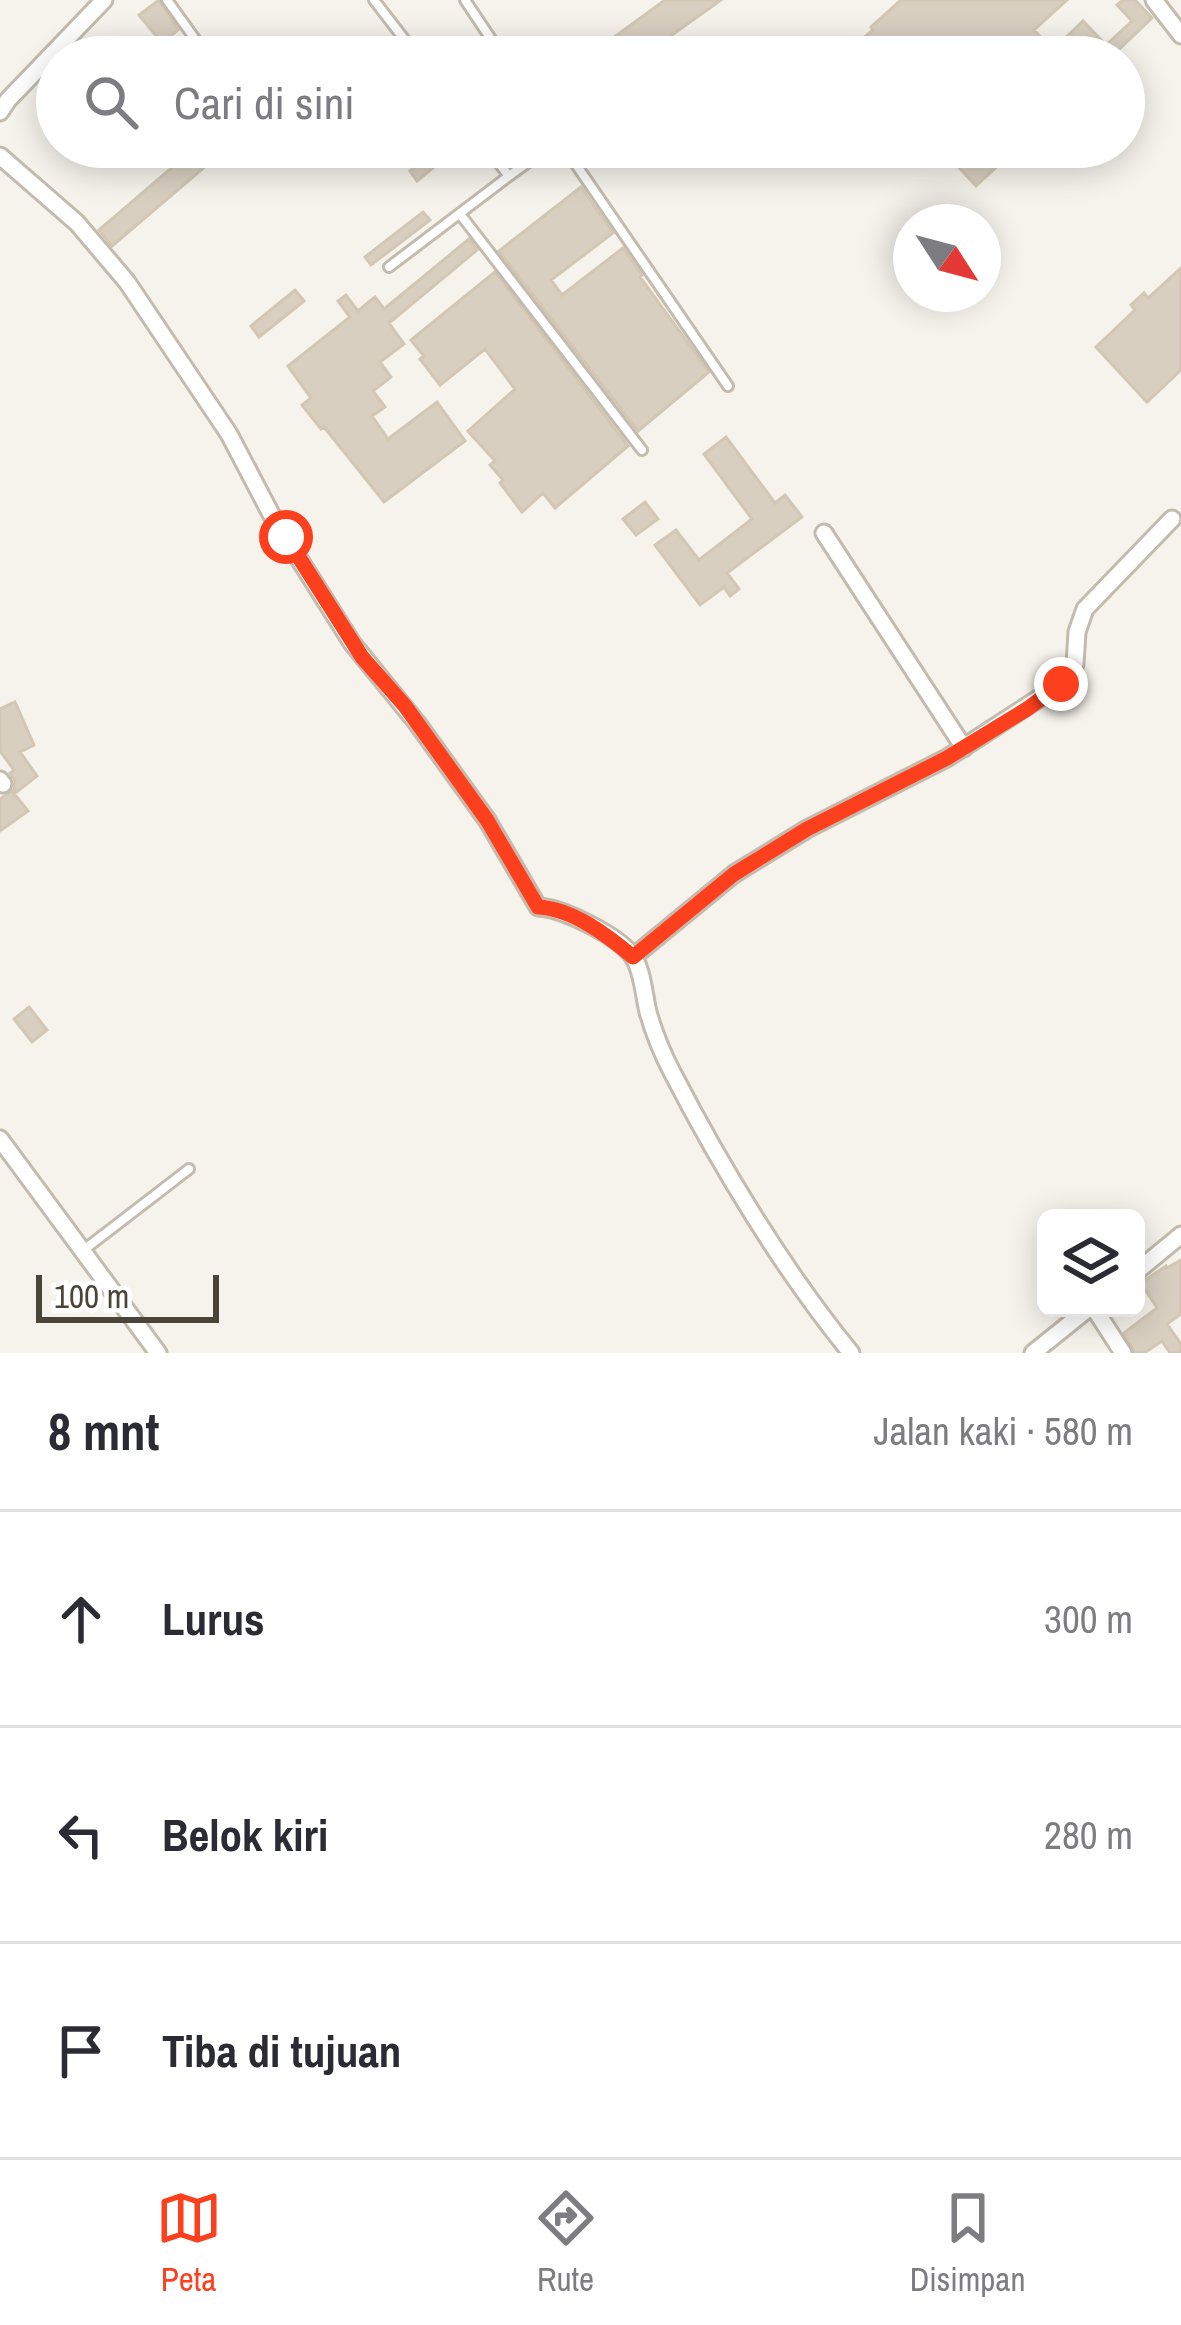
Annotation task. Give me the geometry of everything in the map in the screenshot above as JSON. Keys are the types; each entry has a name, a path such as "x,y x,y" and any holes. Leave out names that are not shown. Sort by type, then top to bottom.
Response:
{"street":[{"path":"69,36 104,0"},
{"path":"1154,0 1181,35"},
{"path":"0,112 36,71"},
{"path":"0,156 76,223 127,282 229,434 272,516 352,643 405,706 487,820 538,907 569,915 633,957 672,1072 759,1221 851,1353"},
{"path":"633,957 734,874 807,829 964,748 1067,679 1076,664 1077,632 1085,609 1172,519"},
{"path":"824,533 964,748"},
{"path":"0,1138 158,1353"},
{"path":"1145,1265 1181,1235"},
{"path":"1033,1353 1079,1317"},
{"path":"1097,1317 1123,1353"}],"lane":[{"path":"167,0 193,36"},
{"path":"374,0 402,36"},
{"path":"465,0 489,36"},
{"path":"503,168 509,176"},
{"path":"388,267 520,168"},
{"path":"578,168 728,386"},
{"path":"460,214 641,450"},
{"path":"83,1250 189,1168"}],"building":[{"path":"159,0 178,30 171,36 156,36 139,15"},
{"path":"665,0 721,0 670,36 616,36"},
{"path":"901,0 1067,0 1034,30 1040,36 866,36"},
{"path":"1123,0 1135,0 1152,18 1133,36 1116,36 1132,21 1117,5"},
{"path":"1083,21 1097,36 1067,36"},
{"path":"171,168 203,168 112,246 99,230"},
{"path":"414,168 433,168 417,181 410,171"},
{"path":"959,168 995,168 976,186"},
{"path":"581,187 613,233 551,280 562,295 623,248 709,372 638,431 499,251"},
{"path":"423,212 430,220 371,265 365,257"},
{"path":"469,239 477,250 389,323 404,344 380,362 391,377 373,391 385,407 372,416 388,439 437,402 465,441 384,502 302,405 311,398 288,366 350,317 338,301 346,295 358,311 375,297 384,309"},
{"path":"1181,268 1181,370 1147,402 1096,347 1135,310 1131,305 1144,293 1148,298"},
{"path":"495,272 628,446 555,508 543,493 522,512 490,465 495,461 468,431 515,389 485,349 440,385 411,340"},
{"path":"295,290 304,301 259,337 251,326"},
{"path":"726,437 775,503 785,495 802,517 727,573 739,589 730,596 724,587 700,605 655,545 676,530 699,560 752,519 704,454"},
{"path":"645,502 658,519 636,535 623,519"},
{"path":"15,702 34,745 20,752 37,776 14,794 10,773 14,770 0,751 0,709"},
{"path":"12,791 28,811 0,831 0,799"},
{"path":"29,1007 47,1030 32,1042 14,1019"},
{"path":"1181,1260 1181,1314 1167,1324 1181,1344 1181,1353 1170,1353 1162,1341 1144,1353 1135,1353 1124,1333 1157,1308 1145,1280"}],"route":[{"path":"286,537 352,643 405,706 487,820 538,907 569,915 633,957 734,874 807,829 947,758 1061,684"}]}
